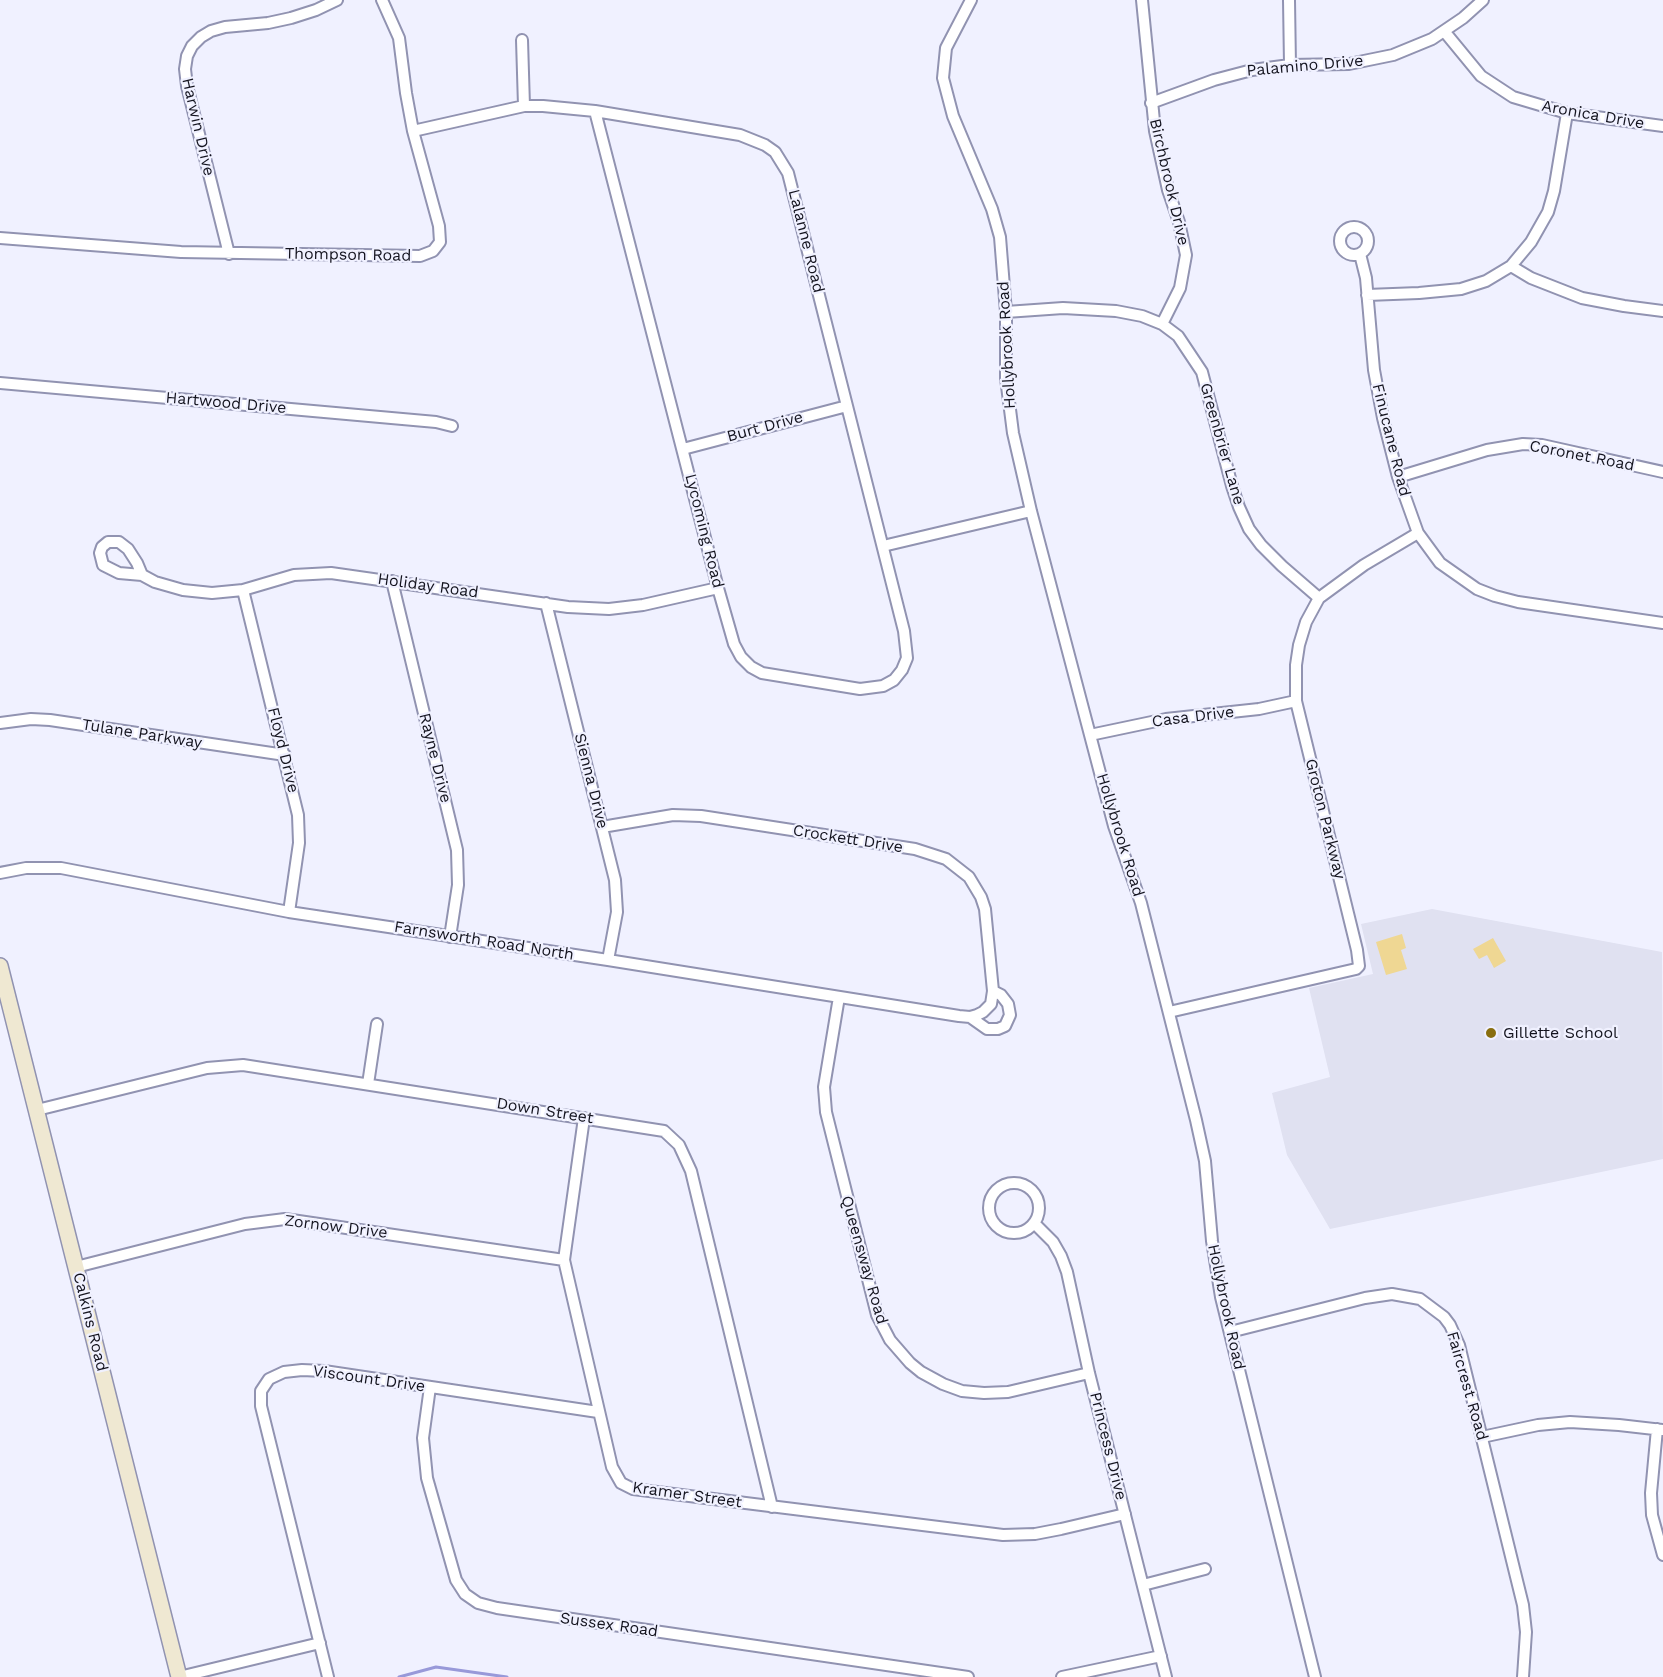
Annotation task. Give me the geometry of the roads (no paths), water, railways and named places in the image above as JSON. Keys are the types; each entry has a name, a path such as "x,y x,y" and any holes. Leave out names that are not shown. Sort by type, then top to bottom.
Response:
{"main road":[{"name":"Calkins Road","path":"0,966 4,998 37,1110 179,1677"}],"street":[{"name":"Harwin Drive","path":"229,254 187,86 185,69 187,56 192,46 201,37 212,31 225,27 268,23 291,18 337,0"},
{"name":"Thompson Road","path":"0,238 229,254 420,256 434,251 440,242 439,226 413,131 399,38 382,0"},
{"name":"Hollybrook Road","path":"971,0 946,48 943,78 953,116 997,222 1002,252 1006,312 1006,378 1013,433 1031,511 1114,826 1141,903 1202,1145 1215,1267 1315,1677"},
{"name":"Birchbrook Drive","path":"1142,0 1155,131 1186,255 1180,288 1162,324"},
{"path":"1289,0 1290,65"},
{"name":"Palamino Drive","path":"1151,103 1239,72 1290,65 1334,66 1372,60 1415,47 1444,31 1484,0"},
{"name":"Aronica Drive","path":"1444,31 1481,75 1501,91 1525,102 1567,113 1663,126"},
{"path":"522,40 524,106"},
{"name":"Lalanne Road","path":"413,131 524,106 595,111 740,135 765,145 775,152 788,173 883,546"},
{"name":"Lycoming Road","path":"595,111 717,588 734,644 741,657 751,667 762,673 860,689 883,686 894,680 902,670 907,658 907,646 883,546"},
{"path":"1367,295 1461,289 1486,281 1511,266 1531,242 1548,212 1554,192 1567,113"},
{"name":"Finucane Road","path":"1360,254 1366,278 1374,370 1398,477 1418,533 1440,563 1477,589 1495,596 1518,602 1663,623"},
{"path":"1511,266 1532,278 1582,298 1623,306 1663,310"},
{"name":"Greenbrier Lane","path":"1006,312 1063,308 1116,311 1142,316 1162,324 1178,336 1202,372 1232,486 1249,529 1282,566 1319,598"},
{"name":"Hartwood Drive","path":"0,383 436,422 452,426"},
{"name":"Burt Drive","path":"683,448 847,406"},
{"name":"Coronet Road","path":"1398,477 1487,450 1523,444 1542,445 1663,472"},
{"path":"883,546 1031,511"},
{"name":"Groton Parkway","path":"1169,1012 1356,969 1359,966 1296,701 1295,684 1299,645 1306,622 1319,598 1365,565 1418,533"},
{"name":"Holiday Road","path":"142,575 155,582 183,590 212,593 243,590 276,579 313,573 331,573 588,609 609,609 643,604 717,588"},
{"name":"Rayne Drive","path":"392,581 457,850 458,885 450,937"},
{"name":"Floyd Drive","path":"243,590 297,805 300,834 289,912"},
{"name":"Sienna Drive","path":"546,603 616,892 616,919 608,960"},
{"name":"Casa Drive","path":"1090,735 1166,719 1249,710 1296,701"},
{"name":"Tulane Parkway","path":"0,723 31,719 50,720 285,755"},
{"name":"Crockett Drive","path":"602,827 674,815 694,815 931,853 958,867 969,877 981,897 985,909 993,991"},
{"name":"Farnsworth Road North","path":"0,873 26,868 61,868 289,912 970,1017"},
{"path":"993,991 1008,1004 1010,1015 1005,1026 994,1030 987,1029 970,1017 987,1008 993,999 993,991"},
{"name":"Queensway Road","path":"839,997 824,1087 826,1112 877,1315 890,1340 910,1363 933,1380 952,1388 972,1392 1008,1392 1089,1373"},
{"path":"368,1084 377,1024"},
{"name":"Down Street","path":"37,1110 222,1066 243,1065 664,1131 684,1152 691,1171 772,1507"},
{"name":"Kramer Street","path":"584,1118 564,1260 612,1467 621,1483 627,1487 772,1507 1003,1535 1035,1534 1125,1514"},
{"path":"1012,1183 1028,1187 1038,1200 1039,1208 1034,1223 1020,1232 1011,1233 996,1226 989,1211 992,1195 998,1189 1012,1183"},
{"name":"Zornow Drive","path":"76,1267 245,1224 285,1220 308,1221 564,1260"},
{"name":"Princess Drive","path":"1034,1223 1053,1242 1067,1272 1089,1373 1166,1677"},
{"name":"Faircrest Road","path":"1230,1332 1381,1295 1403,1294 1420,1299 1444,1317 1455,1334 1523,1605 1526,1632 1523,1677"},
{"name":"Viscount Drive","path":"328,1677 261,1406 261,1391 264,1384 276,1374 302,1370 324,1371 598,1412"},
{"name":"Sussex Road","path":"430,1387 423,1438 427,1478 456,1580 465,1593 478,1603 509,1610 968,1677"},
{"path":"1482,1437 1538,1425 1570,1422 1660,1430 1651,1493 1652,1515 1663,1555"},
{"path":"1143,1585 1205,1569"},
{"path":"179,1677 320,1643"},
{"path":"1062,1677 1161,1656"}],"waterway":[{"path":"399,1677 436,1667 507,1677"}],"place":[{"name":"Gillette School","path":"1491,1033"}]}
